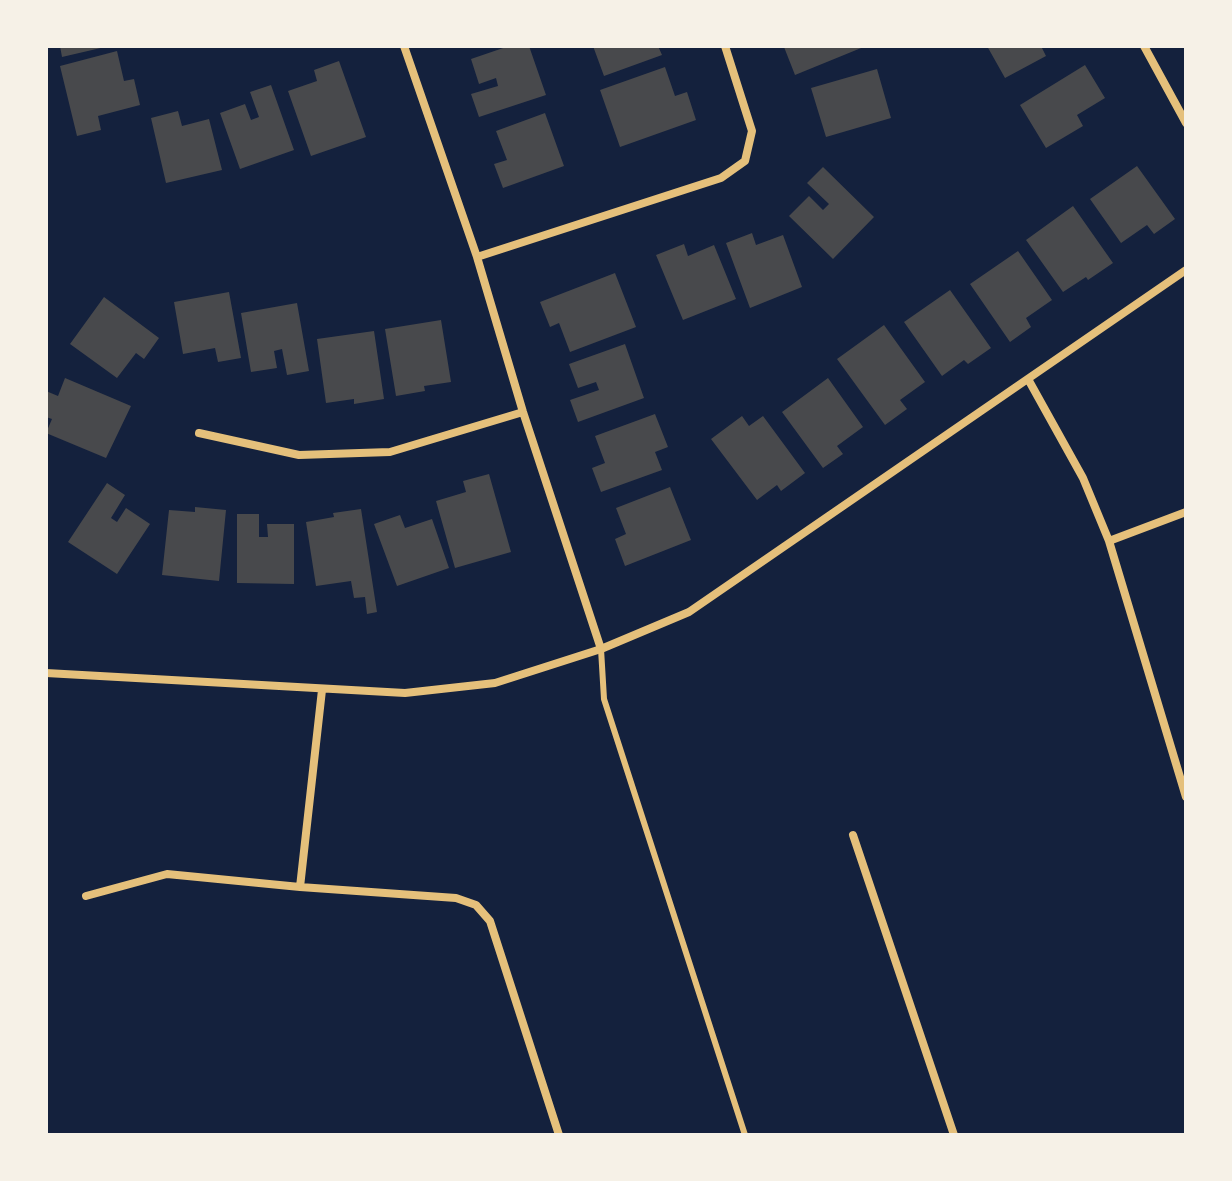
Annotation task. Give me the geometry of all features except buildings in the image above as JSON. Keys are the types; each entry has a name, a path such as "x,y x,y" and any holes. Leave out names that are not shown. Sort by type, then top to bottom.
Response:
{"street":[{"path":"404,46 477,257 523,412 601,649"},
{"path":"477,257 721,178 745,161 752,131 725,46"},
{"path":"1144,46 1186,123"},
{"path":"46,673 405,693 495,683 601,649 689,612 1186,270"},
{"path":"1028,379 1083,478 1109,541 1186,797"},
{"path":"199,433 299,455 390,452 523,412"},
{"path":"1109,541 1186,512"},
{"path":"300,887 322,690"},
{"path":"853,835 954,1135"},
{"path":"86,896 167,874 456,898 476,905 490,921 559,1135"}],"lane":[{"path":"601,649 604,699 745,1135"}]}
